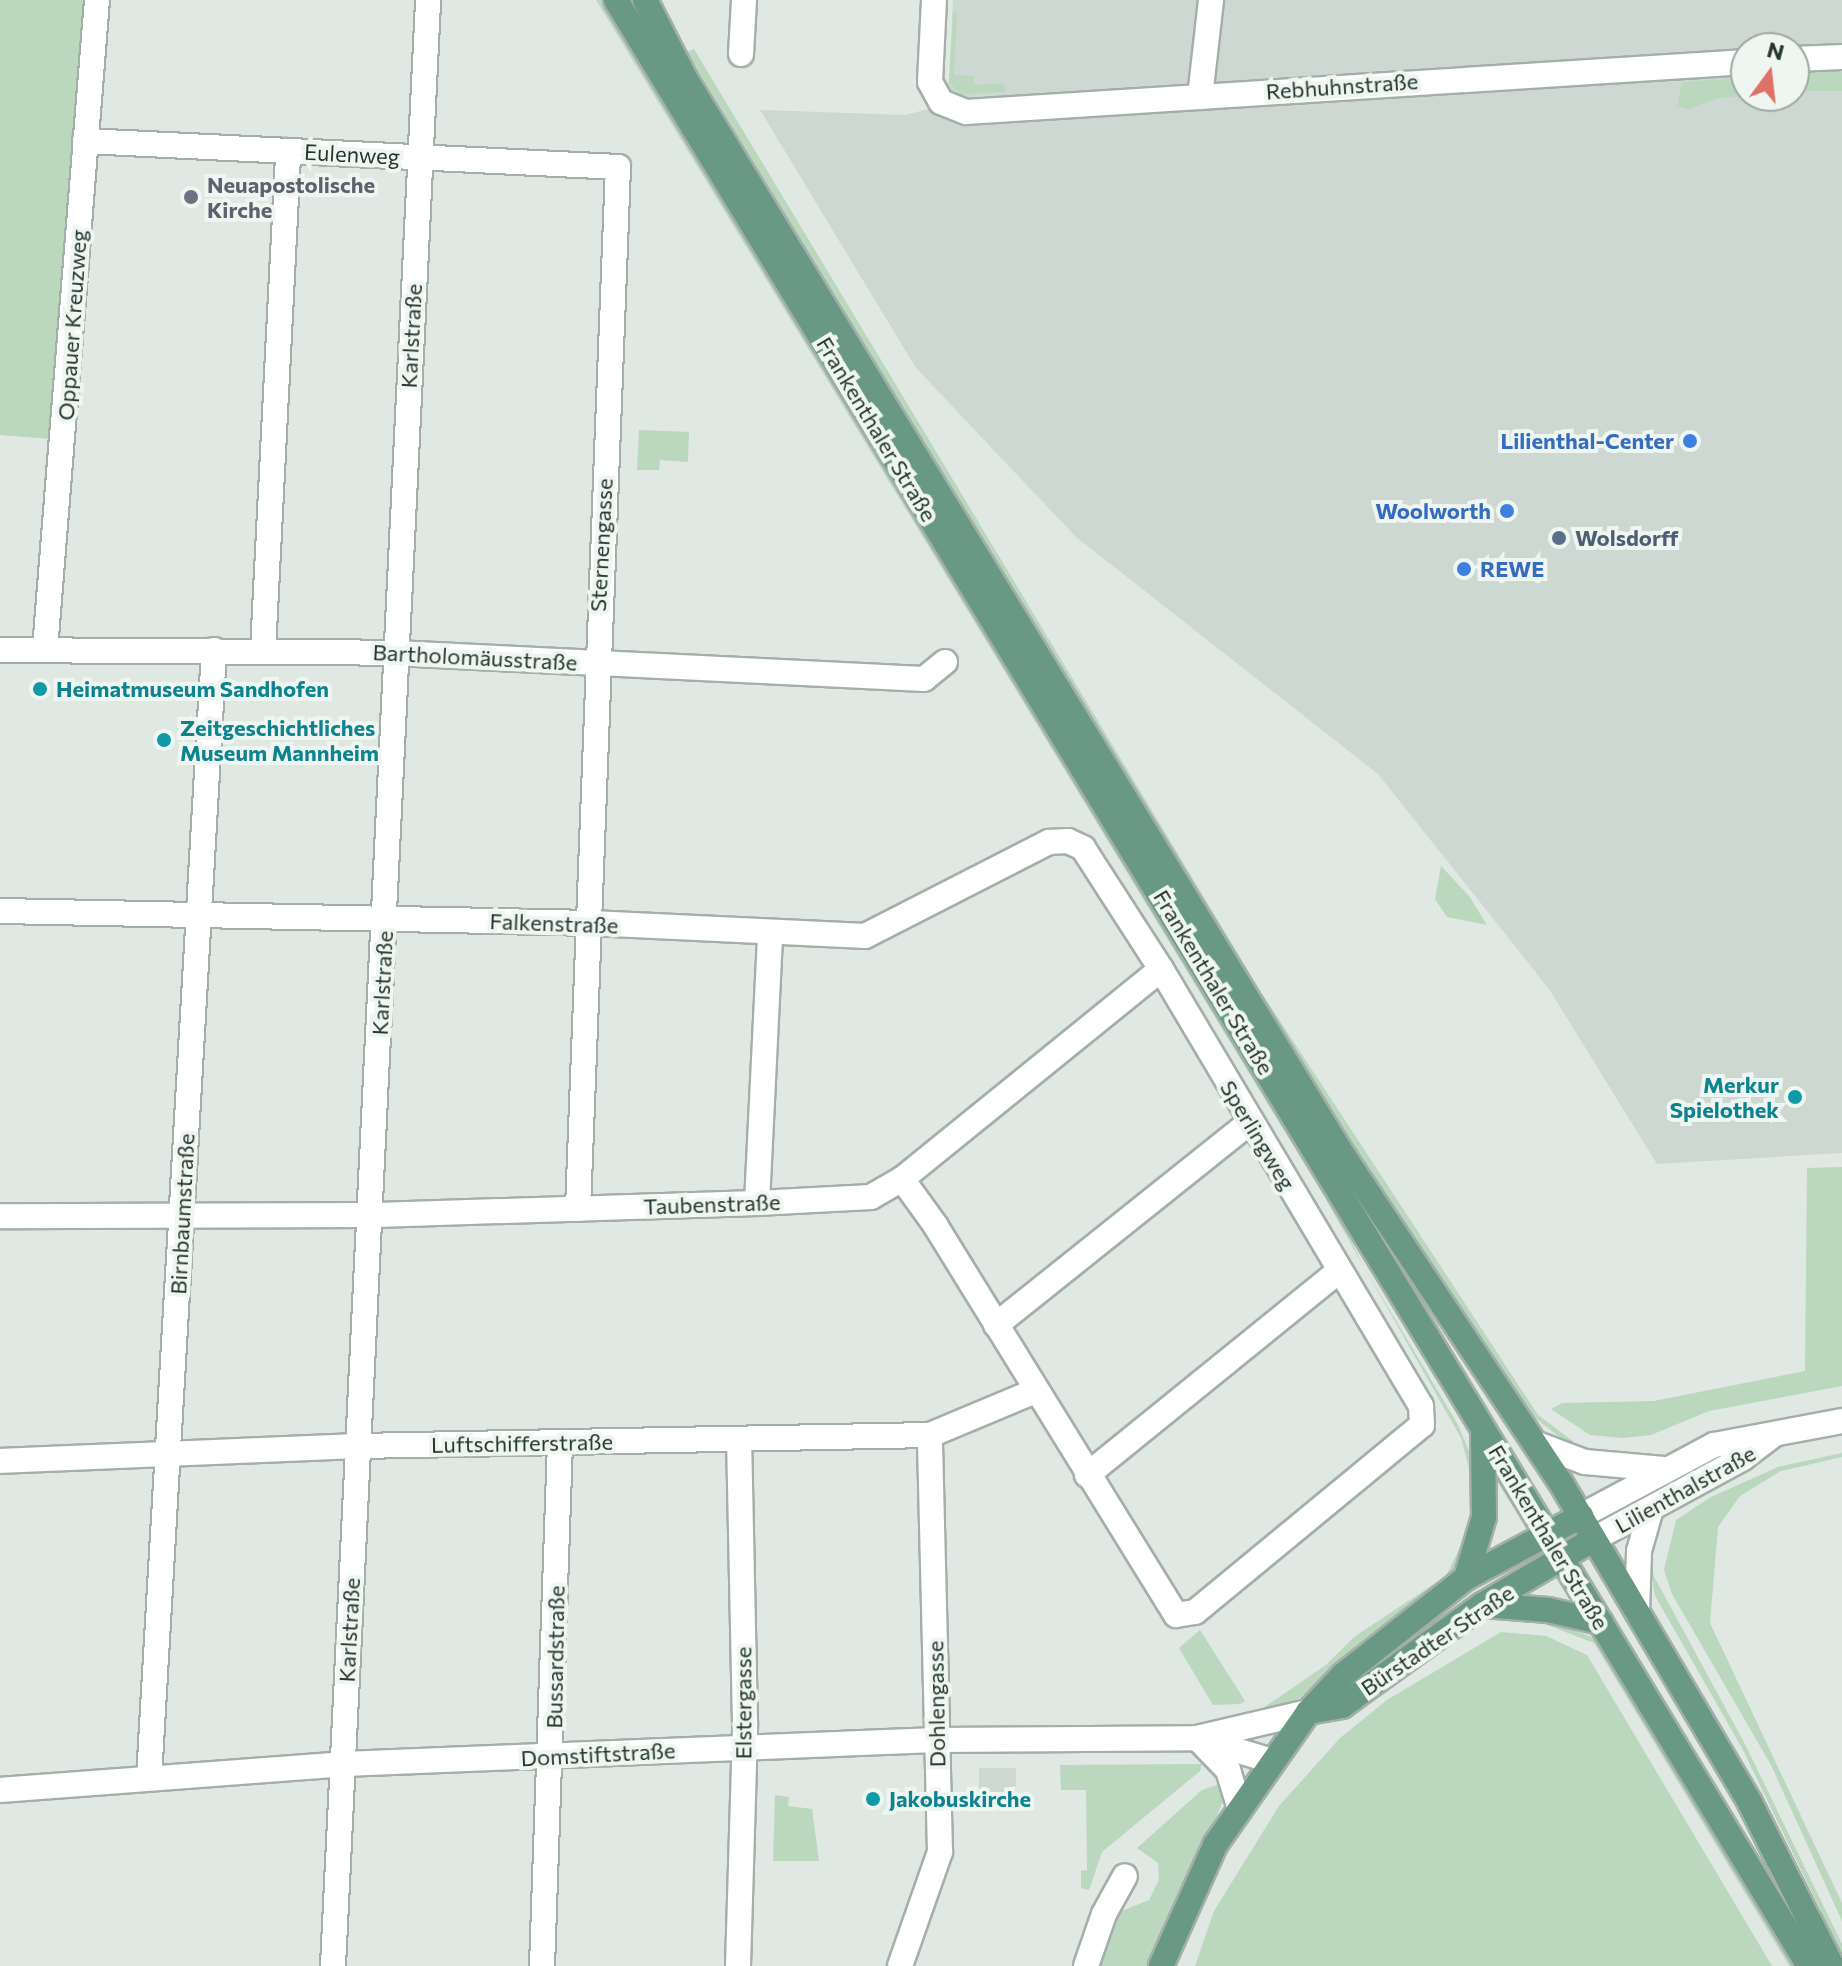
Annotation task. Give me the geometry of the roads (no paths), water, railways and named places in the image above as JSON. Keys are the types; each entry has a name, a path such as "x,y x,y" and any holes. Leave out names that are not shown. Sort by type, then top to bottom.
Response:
{"main road":[{"name":"Frankenthaler Straße","path":"616,0 1809,1966"},
{"name":"Frankenthaler Straße","path":"645,0 685,78 1326,1127 1537,1444 1581,1516 1750,1803 1832,1966"},
{"path":"1466,1578 1484,1517 1483,1429"},
{"name":"Bürstadter Straße","path":"1161,1966 1193,1887 1239,1807 1308,1712 1384,1638 1466,1578 1581,1516"},
{"name":"Bürstadter Straße","path":"1308,1712 1342,1706 1482,1605 1594,1539"},
{"path":"1482,1605 1548,1610 1601,1622"}],"street":[{"name":"Oppauer Kreuzweg","path":"45,649 97,0"},
{"name":"Karlstraße","path":"333,1966 428,0"},
{"path":"741,54 744,0"},
{"name":"Rebhuhnstraße","path":"934,0 930,82 941,102 966,112 1730,63"},
{"path":"1200,97 1211,0"},
{"path":"1810,58 1842,57"},
{"name":"Eulenweg","path":"85,141 618,167"},
{"path":"263,650 288,151"},
{"name":"Sternengasse","path":"578,1209 592,923 596,663 618,167"},
{"name":"Bartholomäusstraße","path":"0,650 395,653 924,679 945,662"},
{"name":"Birnbaumstraße","path":"149,1778 214,650"},
{"name":"Falkenstraße","path":"0,911 592,923 865,936 1049,842 1068,841 1083,848"},
{"name":"Sperlingweg","path":"1083,848 1161,969 1421,1406 1422,1425 1195,1612 1176,1615 1087,1475"},
{"path":"757,1203 770,933"},
{"name":"Taubenstraße","path":"0,1216 369,1215 871,1197 902,1179 1161,969"},
{"path":"996,1325 1250,1122"},
{"path":"902,1179 1087,1475 1339,1271"},
{"name":"Luftschifferstraße","path":"0,1461 358,1446 930,1435 1035,1391"},
{"name":"Lilienthalstraße","path":"1581,1516 1714,1445 1842,1421"},
{"name":"Dohlengasse","path":"900,1966 940,1852 930,1435"},
{"name":"Lilienthalstraße","path":"1594,1539 1651,1509 1774,1435"},
{"name":"Elstergasse","path":"738,1966 745,1747 739,1439"},
{"name":"Bussardstraße","path":"542,1966 553,1757 560,1443"},
{"path":"1537,1444 1585,1462 1664,1469"},
{"path":"1637,1612 1639,1551 1651,1509"},
{"path":"1197,1738 1308,1712"},
{"path":"1197,1738 1272,1761"},
{"path":"1197,1738 1228,1770 1239,1807"},
{"name":"Domstiftstraße","path":"0,1790 344,1764 937,1740 1197,1738"},
{"path":"1086,1966 1104,1914 1125,1876"}],"place":[{"name":"Neuapostolische Kirche","path":"191,197"},
{"name":"Lilienthal-Center","path":"1690,441"},
{"name":"Woolworth","path":"1507,511"},
{"name":"Wolsdorff","path":"1559,538"},
{"name":"REWE","path":"1464,569"},
{"name":"Heimatmuseum Sandhofen","path":"40,689"},
{"name":"Zeitgeschichtliches Museum Mannheim","path":"164,740"},
{"name":"Merkur Spielothek","path":"1795,1097"},
{"name":"Jakobuskirche","path":"873,1799"}]}
